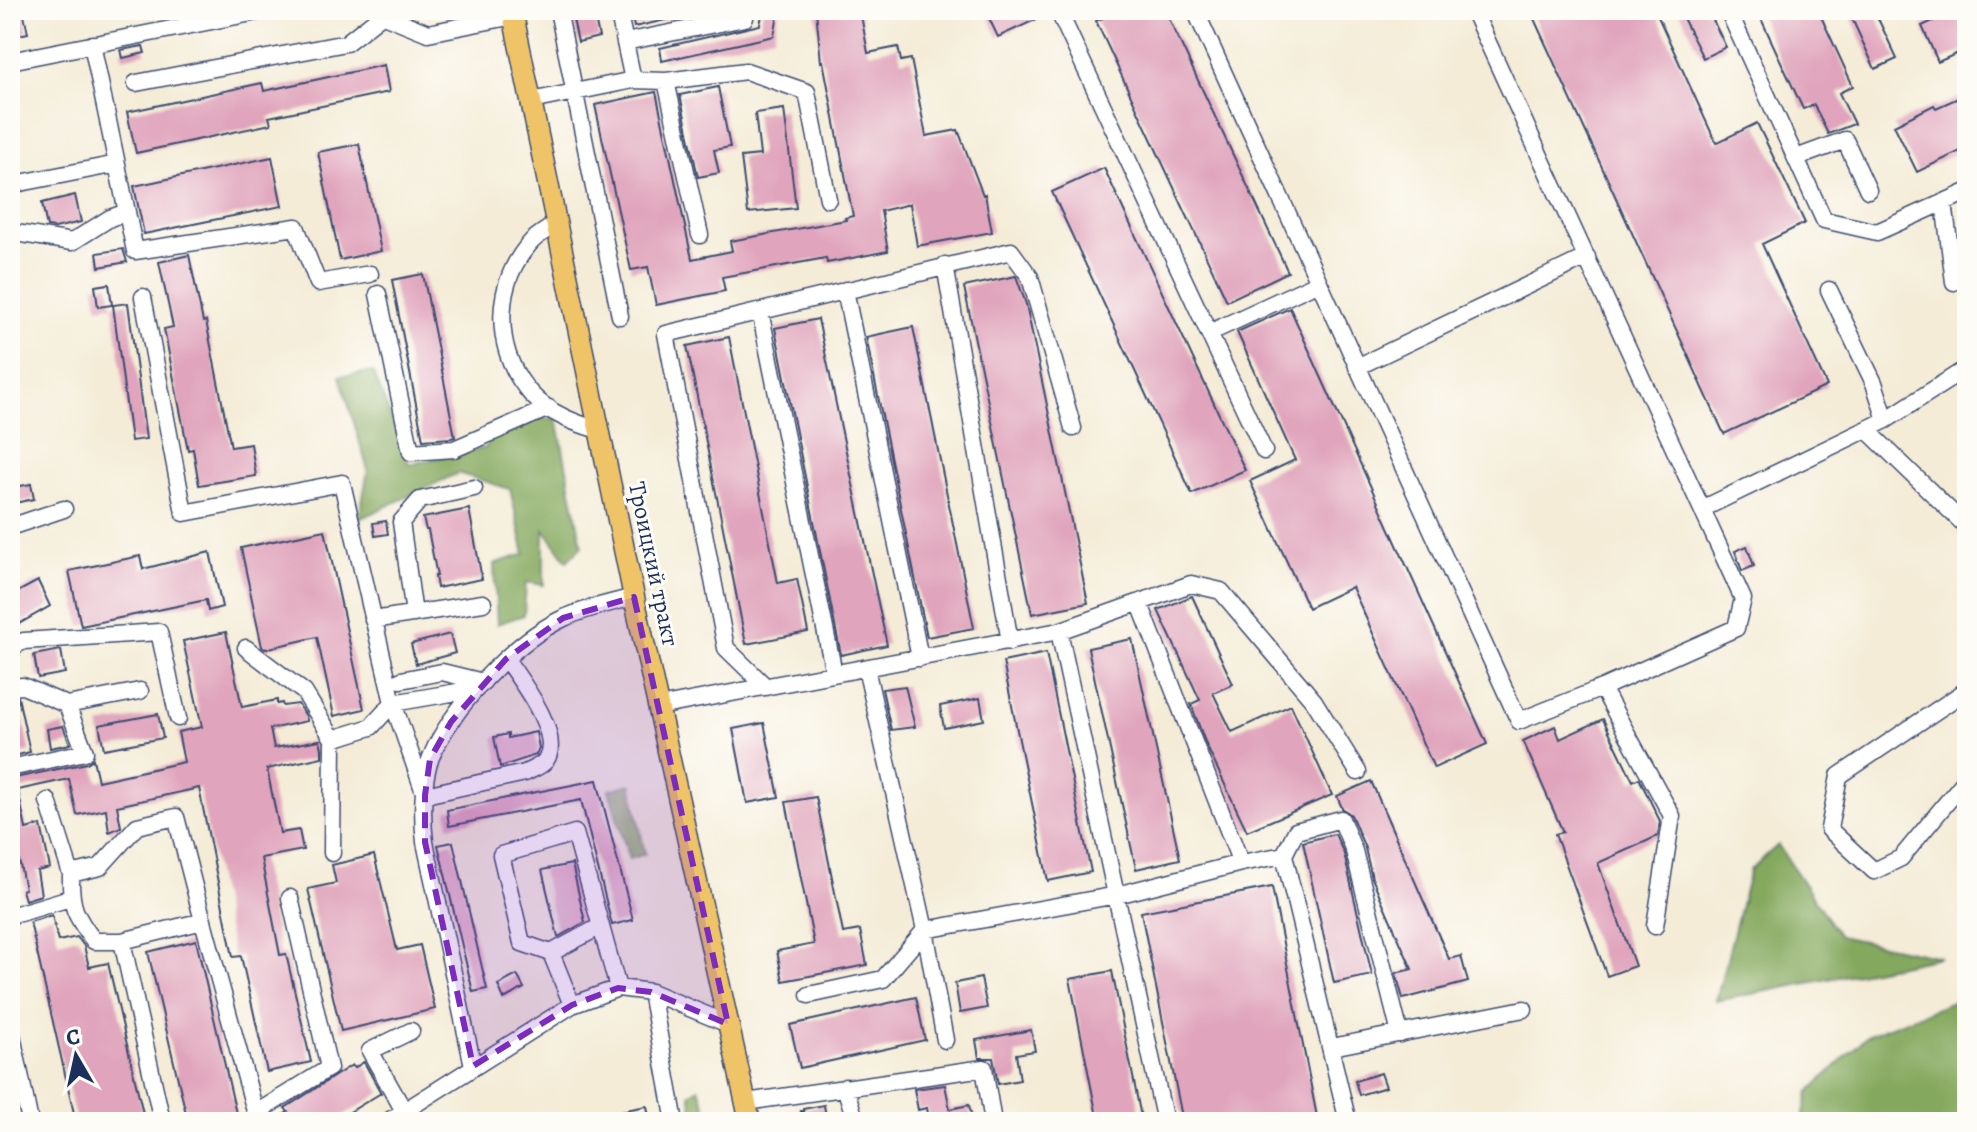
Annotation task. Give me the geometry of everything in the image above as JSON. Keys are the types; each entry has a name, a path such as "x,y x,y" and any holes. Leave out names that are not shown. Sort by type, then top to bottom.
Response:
{"main road":[{"name":"Троицкий тракт","path":"513,13 634,597 748,1112"}],"street":[{"path":"10,61 196,17 267,10"},
{"path":"558,10 620,316"},
{"path":"618,10 633,80"},
{"path":"625,42 745,18 744,10"},
{"path":"1058,10 1264,451"},
{"path":"1195,10 1519,721 1736,628 1743,599 1473,10"},
{"path":"1728,10 1824,220 1877,232 1967,192"},
{"path":"136,83 346,43 377,12"},
{"name":"Троицкий тракт","path":"377,12 428,33 513,13"},
{"path":"92,44 135,251 296,227 318,283 370,274"},
{"path":"531,101 633,80 666,81 746,71 807,92 828,199"},
{"path":"666,81 700,235"},
{"path":"1796,158 1845,140 1868,190"},
{"path":"10,185 117,164"},
{"path":"1944,202 1954,282"},
{"path":"10,232 72,242 110,218 127,212"},
{"path":"557,223 532,241 513,268 502,299 503,338 511,365 527,390 570,422 599,430"},
{"path":"766,687 726,648 666,334 1011,251 1030,277 1073,428"},
{"path":"1357,367 1587,257"},
{"path":"945,265 1010,642"},
{"path":"1209,333 1319,282"},
{"path":"845,290 920,658"},
{"path":"1829,290 1874,383 1886,420"},
{"path":"378,294 411,452 454,449 549,408"},
{"path":"143,297 184,513 342,483 393,703 425,795"},
{"path":"760,311 834,673"},
{"path":"1702,509 1886,420 1967,368"},
{"path":"1867,430 1967,527"},
{"path":"414,614 401,522 420,500 474,488"},
{"path":"10,527 64,509"},
{"path":"658,707 1059,631 1191,584 1221,591 1314,701 1358,772"},
{"path":"473,1066 422,825 430,759 479,685 506,659 563,618 634,597"},
{"path":"373,620 483,603"},
{"path":"1140,604 1241,863"},
{"path":"1059,631 1165,1122"},
{"path":"10,648 24,641 159,632 178,718"},
{"path":"246,648 304,692 333,739 332,853"},
{"path":"425,795 525,773 547,759 550,749 544,719 506,659"},
{"path":"866,668 925,930 945,1040"},
{"path":"401,680 442,672 479,685"},
{"path":"333,739 371,727 393,703 479,685"},
{"path":"10,687 23,686 67,705 140,691"},
{"path":"1602,688 1672,816 1655,926"},
{"path":"1967,690 1839,776 1829,829 1874,871 1901,858 1967,778"},
{"path":"10,768 85,752 67,705"},
{"path":"48,801 71,874 70,898 76,918 94,941 122,941 203,921"},
{"path":"71,874 100,867 137,826 176,817 257,1118 329,1068 290,898"},
{"path":"1348,1122 1284,855 1296,831 1341,819 1354,851 1400,1034"},
{"path":"601,926 551,953 522,943 501,855 575,833 601,926 618,988"},
{"path":"809,995 883,979 925,930 1117,895 1284,855"},
{"path":"10,916 70,898"},
{"path":"122,941 160,1112"},
{"path":"551,953 572,1005"},
{"path":"387,1122 572,1005 618,988 651,992 728,1024"},
{"path":"651,992 675,1122"},
{"path":"1332,1047 1524,1009"},
{"path":"10,1026 30,1122"},
{"path":"404,1111 370,1051 411,1031"},
{"path":"748,1112 845,1087 984,1068 993,1122"},
{"path":"845,1087 856,1122"}],"highlighted area":[{"path":"634,597 728,1024 651,992 618,988 572,1005 473,1066 425,842 425,795 430,759 451,722 506,659 563,618"}],"green space":[{"path":"373,372 409,464 485,448 504,420 557,418 582,546 567,561 544,529 544,585 526,582 524,615 497,624 494,564 525,554 510,489 458,473 359,519 368,470 340,376"},
{"path":"631,784 645,854 629,859 609,790"},
{"path":"1778,845 1839,936 1940,957 1716,1001 1750,870"},
{"path":"1967,991 1967,1115 1961,1122 1802,1122 1809,1092 1868,1035 1960,999"},
{"path":"699,1088 711,1122 695,1122 690,1094"}],"building":[{"path":"10,10 23,10 28,33 10,37"},
{"path":"571,10 593,10 599,37 578,42"},
{"path":"630,10 687,10 688,15 634,27"},
{"path":"763,10 779,10 774,36 662,61 660,48 760,25"},
{"path":"816,10 860,10 868,53 898,47 901,61 911,59 926,136 958,130 985,194 992,232 917,246 910,204 881,211 888,251 827,263 826,258 722,277 725,291 656,305 648,267 631,270 595,105 656,92 692,259 732,251 730,241 846,220 853,216 821,62"},
{"path":"985,10 1047,10 1048,14 998,37"},
{"path":"1119,10 1165,10 1288,272 1227,301 1096,21"},
{"path":"1530,10 1655,10 1716,143 1757,123 1805,223 1762,244 1827,386 1724,434"},
{"path":"1679,10 1708,10 1726,47 1703,58"},
{"path":"1757,10 1818,10 1853,86 1839,93 1854,124 1828,134 1814,105 1803,109"},
{"path":"1848,10 1874,10 1897,59 1875,69"},
{"path":"1956,10 1967,10 1967,49 1938,62 1922,26"},
{"path":"143,46 145,53 123,58 121,50"},
{"path":"384,65 389,92 269,117 271,124 136,153 127,112 262,83 264,91"},
{"path":"718,87 730,147 714,150 719,173 698,177 680,95"},
{"path":"1967,94 1967,148 1917,172 1894,125 1934,105 1936,108"},
{"path":"784,109 796,208 748,213 741,157 760,155 755,113"},
{"path":"359,144 381,251 340,260 318,152"},
{"path":"272,157 282,206 144,234 134,186"},
{"path":"1104,168 1245,470 1192,494 1052,192"},
{"path":"75,195 81,222 47,227 42,203"},
{"path":"123,249 127,262 99,267 97,253"},
{"path":"189,255 203,322 206,321 231,447 251,444 256,476 199,485 193,449 188,450 164,329 173,327 159,262"},
{"path":"423,274 455,437 451,438 423,440 392,280"},
{"path":"1016,276 1026,304 1088,603 1032,614 964,287"},
{"path":"109,284 112,305 98,307 95,286"},
{"path":"128,303 146,439 131,441 113,305"},
{"path":"1290,308 1487,744 1434,768 1352,587 1308,608 1250,481 1295,460 1237,332"},
{"path":"818,319 887,645 841,655 775,328"},
{"path":"913,327 974,628 927,637 866,337"},
{"path":"729,337 778,583 797,579 808,632 746,644 687,346"},
{"path":"31,484 34,499 10,504 10,488"},
{"path":"469,509 482,579 437,588 428,530 423,518"},
{"path":"386,521 388,534 375,536 373,523"},
{"path":"325,530 364,709 334,716 317,637 265,649 262,647 241,548"},
{"path":"1747,546 1754,566 1742,571 1735,551"},
{"path":"210,552 222,607 208,611 206,600 81,626 69,571 140,556 143,569"},
{"path":"38,581 50,606 10,629 10,596"},
{"path":"1192,596 1233,684 1213,693 1232,732 1291,705 1332,795 1247,831 1207,747 1191,704 1200,700 1158,610"},
{"path":"226,632 242,707 277,700 277,704 282,703 283,706 298,704 306,716 307,721 270,729 274,748 320,740 322,749 322,757 267,769 280,833 299,830 303,850 261,858 280,955 286,954 311,1062 267,1072 241,956 233,957 199,788 117,806 121,827 109,832 106,809 77,815 69,779 18,790 26,829 41,825 50,868 37,871 41,895 25,900 10,817 10,779 87,763 93,759 98,781 184,762 178,732 202,727 183,641"},
{"path":"450,634 455,653 416,664 411,644"},
{"path":"1132,639 1180,859 1136,869 1088,648"},
{"path":"61,650 65,673 38,678 34,655"},
{"path":"1046,653 1091,872 1048,881 1003,662"},
{"path":"905,686 915,727 891,730 882,689"},
{"path":"18,697 30,752 10,757 10,698"},
{"path":"980,698 984,720 944,728 940,706"},
{"path":"158,714 163,738 104,749 99,725"},
{"path":"1603,719 1633,781 1639,778 1660,821 1658,836 1598,863 1635,966 1607,976 1555,834 1563,832 1523,741 1555,726 1560,739"},
{"path":"764,723 779,797 747,803 733,729"},
{"path":"63,726 70,744 50,748 47,729"},
{"path":"536,732 539,748 536,755 500,767 494,737 508,734 508,738"},
{"path":"597,780 633,920 612,925 581,800 449,826 447,810"},
{"path":"1371,781 1449,959 1461,956 1468,982 1403,999 1396,973 1412,969 1372,878 1365,848 1351,815 1342,808 1337,796"},
{"path":"816,797 843,933 860,930 867,965 783,981 777,951 814,944 786,802"},
{"path":"1335,834 1344,854 1372,975 1334,983 1303,842"},
{"path":"453,842 487,989 473,992 438,845"},
{"path":"374,855 397,950 420,945 435,1009 341,1031 308,889 336,883 332,865"},
{"path":"572,864 585,922 558,937 542,870"},
{"path":"1272,887 1318,1122 1183,1122 1141,912"},
{"path":"52,915 58,941 77,937 84,946 89,967 108,963 145,1122 76,1122 30,922"},
{"path":"196,940 238,1122 188,1122 148,952"},
{"path":"1112,971 1142,1122 1098,1122 1070,979"},
{"path":"517,975 524,988 504,999 498,985"},
{"path":"981,978 987,1008 960,1013 955,983"},
{"path":"916,997 925,1040 800,1068 790,1025"},
{"path":"1031,1030 1035,1051 1016,1054 1020,1080 998,1084 993,1058 979,1058 976,1040"},
{"path":"364,1062 381,1093 333,1122 272,1122 288,1112 285,1108 352,1065 354,1068"},
{"path":"1381,1073 1386,1087 1359,1095 1355,1081"},
{"path":"945,1085 950,1109 969,1105 973,1122 918,1122 918,1117 928,1114 927,1108 918,1110 914,1089"},
{"path":"824,1105 827,1122 806,1122 803,1109"},
{"path":"647,1106 650,1122 595,1122 594,1116"}]}
